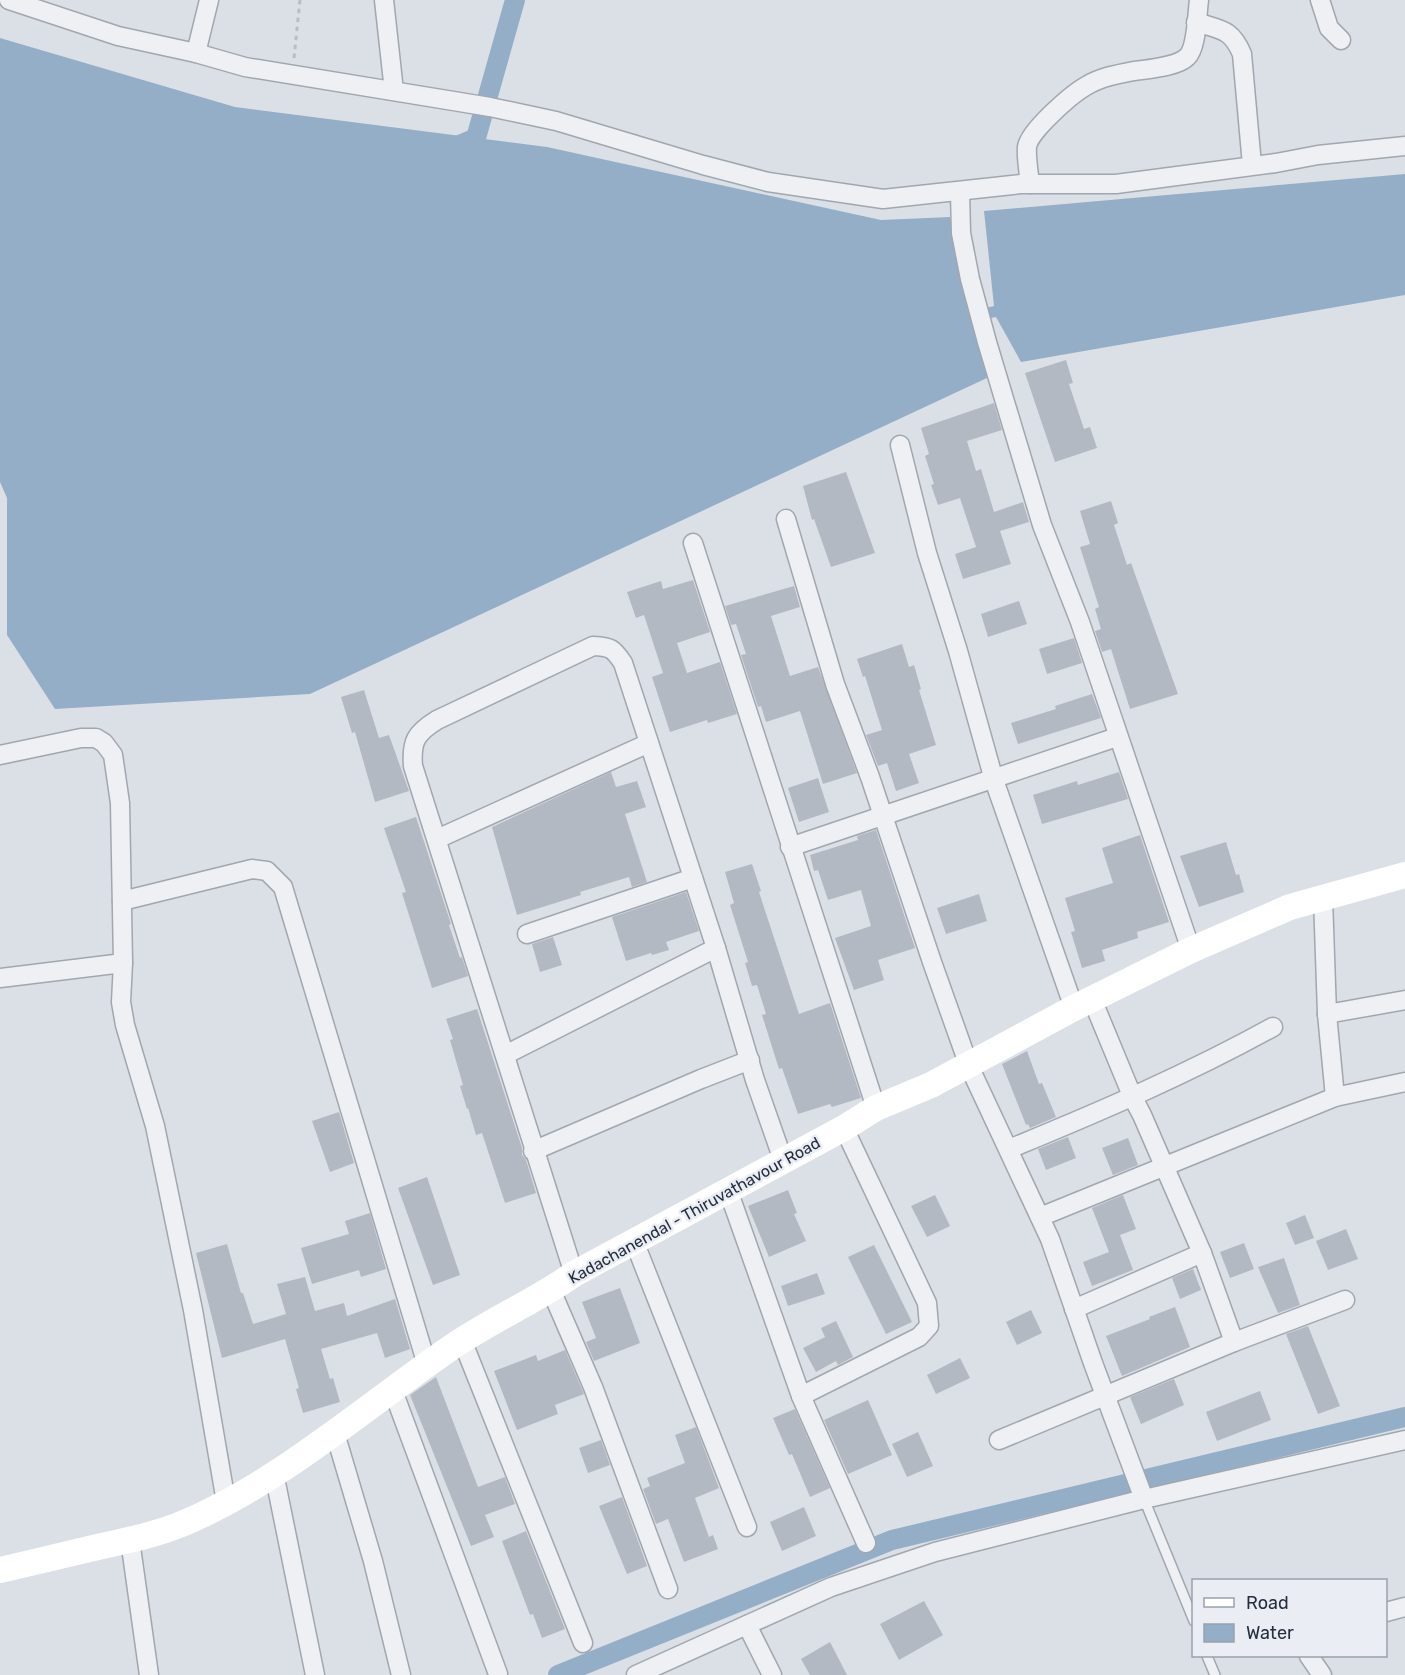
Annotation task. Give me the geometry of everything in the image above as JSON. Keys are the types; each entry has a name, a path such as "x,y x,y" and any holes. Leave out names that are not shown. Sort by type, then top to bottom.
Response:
{"main road":[{"name":"Kadachanendal - Thiruvathavour Road","path":"0,1570 130,1540 184,1523 226,1502 335,1433 392,1388 462,1340 551,1290 574,1274 844,1128 876,1108 931,1086 1083,1004 1191,950 1290,907 1405,875"}],"street":[{"path":"9,0 118,36 196,53 245,67 394,91 556,121 768,182 883,199 1030,184 1116,184 1318,155 1405,146"},
{"path":"196,53 209,0"},
{"path":"384,0 394,91"},
{"path":"1030,184 1027,148 1031,137 1042,122 1086,86 1111,75 1180,62 1189,56 1194,45 1199,0"},
{"path":"1320,0 1329,28 1341,40"},
{"path":"1196,22 1228,33 1236,40 1242,54 1252,165"},
{"path":"960,192 961,233 970,279 1042,525 1080,621 1117,737 1191,950"},
{"path":"900,445 927,553 958,651 994,780 1083,1004 1133,1098 1202,1252 1234,1342"},
{"path":"786,519 835,684 883,815 969,1066 1040,1217 1141,1488"},
{"path":"693,543 876,1108"},
{"path":"574,1274 533,1151 413,766 411,749 416,737 437,720 593,646 608,647 616,653 623,663 783,1160"},
{"path":"790,847 1117,737"},
{"path":"0,755 81,738 96,738 104,743 112,755 120,803 123,963 121,1002 125,1025 155,1126 193,1310 226,1502"},
{"path":"436,839 649,743"},
{"path":"122,901 252,869 267,871 283,887 427,1365"},
{"path":"527,934 693,878"},
{"path":"1323,898 1327,1014 1335,1097"},
{"path":"504,1055 716,948"},
{"path":"0,978 123,963"},
{"path":"1327,1014 1405,1000"},
{"path":"1009,1149 1133,1098 1153,1086 1227,1053 1274,1027"},
{"path":"533,1151 750,1060"},
{"path":"1040,1217 1335,1097 1405,1082"},
{"path":"801,1396 919,1337 929,1326 930,1314 927,1303 844,1128"},
{"path":"728,1190 801,1396 867,1544"},
{"path":"634,1241 747,1527"},
{"path":"1074,1309 1202,1252"},
{"path":"551,1290 593,1387 668,1588"},
{"path":"999,1440 1234,1342 1345,1300"},
{"path":"462,1340 583,1643"},
{"path":"392,1388 498,1674"},
{"path":"335,1433 373,1561 400,1675"},
{"path":"636,1675 831,1587 1141,1488 1405,1440"},
{"path":"274,1473 315,1675"},
{"path":"130,1540 149,1675"},
{"path":"1387,1612 1405,1607"},
{"path":"747,1625 772,1675"},
{"path":"1311,1657 1322,1675"}],"lane":[{"path":"1141,1488 1192,1616"},
{"path":"1207,1657 1215,1675"}],"path":[{"path":"293,75 300,0"}],"water":[{"path":"0,38 235,107 547,147 881,220 950,217 973,311 994,306 984,211 1405,174 1405,295 1021,362 996,317 975,321 987,378 310,694 55,709 7,635 7,498 0,482"}],"building":[{"path":"1066,360 1073,383 1069,384 1084,429 1090,427 1097,448 1055,462 1025,373"},
{"path":"994,403 1002,430 967,441 976,471 981,469 994,512 1023,502 1029,522 1000,531 1011,564 963,579 955,554 976,547 960,498 938,505 931,485 934,484 925,456 929,454 921,428"},
{"path":"846,472 875,553 831,567 814,519 812,520 803,486"},
{"path":"1111,501 1118,523 1114,525 1127,565 1131,563 1178,694 1130,709 1111,649 1102,652 1095,631 1101,629 1095,609 1099,607 1080,547 1090,544 1080,511"},
{"path":"693,580 710,632 677,643 687,673 720,662 737,714 708,723 707,720 670,732 652,677 663,673 644,615 636,618 627,592 661,581 663,589"},
{"path":"794,586 800,607 771,616 790,676 818,667 857,773 823,784 800,711 766,722 761,706 758,707 741,655 746,654 736,624 731,625 725,606"},
{"path":"1019,601 1027,624 988,637 981,614"},
{"path":"1074,638 1082,663 1047,674 1039,649"},
{"path":"902,644 909,667 914,665 921,689 919,690 936,745 909,754 919,783 896,791 887,763 878,766 866,735 882,730 865,676 863,677 857,659"},
{"path":"364,690 379,738 389,735 409,791 375,802 355,732 352,733 341,697"},
{"path":"1092,694 1101,718 1018,744 1011,723 1056,709 1055,706"},
{"path":"611,772 616,787 637,781 646,807 625,814 647,882 632,887 629,877 517,915 492,827"},
{"path":"1119,772 1128,799 1042,824 1033,795 1077,781 1078,785"},
{"path":"818,778 829,812 799,822 788,788"},
{"path":"416,817 451,924 449,925 468,976 432,988 402,893 406,892 384,828"},
{"path":"876,830 915,948 878,960 884,980 854,990 835,938 871,926 861,890 828,900 818,870 814,871 810,855 858,840 857,836"},
{"path":"1140,835 1169,922 1137,932 1138,938 1102,950 1105,961 1082,968 1071,932 1075,931 1065,898 1113,883 1102,848"},
{"path":"1226,842 1244,892 1199,907 1180,856"},
{"path":"752,864 799,1014 830,1003 861,1098 832,1107 830,1104 798,1114 782,1068 779,1069 762,1015 766,1014 757,985 752,986 745,963 748,962 730,905 734,903 725,872"},
{"path":"686,892 699,931 666,942 669,950 626,961 612,917"},
{"path":"979,894 987,921 946,934 937,908"},
{"path":"553,937 562,965 540,972 532,944"},
{"path":"477,1009 536,1193 505,1203 482,1133 476,1135 467,1109 460,1086 463,1085 450,1040 453,1039 446,1019"},
{"path":"1027,1051 1039,1084 1042,1083 1056,1117 1030,1128 1028,1124 1026,1125 1002,1064"},
{"path":"339,1112 354,1163 330,1172 312,1121"},
{"path":"1068,1137 1076,1158 1046,1170 1038,1149"},
{"path":"1128,1138 1138,1165 1113,1175 1102,1148"},
{"path":"427,1177 460,1275 433,1285 398,1188"},
{"path":"788,1190 797,1213 794,1214 806,1241 769,1257 748,1206"},
{"path":"935,1195 950,1226 927,1237 911,1206"},
{"path":"1123,1195 1136,1229 1120,1235 1133,1270 1092,1286 1083,1262 1109,1252 1092,1208"},
{"path":"370,1213 386,1269 361,1277 359,1270 312,1284 301,1248 349,1234 345,1221"},
{"path":"1305,1215 1314,1238 1295,1245 1286,1223"},
{"path":"1346,1229 1358,1259 1328,1270 1316,1241"},
{"path":"1244,1243 1254,1269 1230,1278 1220,1252"},
{"path":"227,1244 241,1293 243,1293 253,1324 286,1314 277,1284 305,1277 315,1311 344,1303 347,1316 395,1299 410,1349 385,1358 377,1333 321,1349 340,1402 303,1413 296,1389 299,1388 285,1339 222,1358 196,1253"},
{"path":"874,1245 912,1322 886,1334 848,1257"},
{"path":"1284,1258 1300,1305 1278,1313 1258,1267"},
{"path":"1193,1269 1201,1290 1180,1299 1172,1278"},
{"path":"817,1273 825,1294 788,1306 781,1286"},
{"path":"620,1288 640,1343 594,1361 586,1342 596,1338 582,1302"},
{"path":"1175,1307 1190,1347 1122,1376 1106,1336"},
{"path":"1031,1310 1042,1333 1017,1345 1006,1322"},
{"path":"836,1321 853,1357 838,1365 836,1361 816,1372 803,1348 825,1337 821,1328"},
{"path":"1308,1326 1340,1406 1318,1414 1286,1334"},
{"path":"565,1350 584,1394 555,1405 558,1414 517,1430 494,1371 536,1355 538,1361"},
{"path":"960,1358 970,1378 936,1394 927,1375"},
{"path":"436,1377 478,1487 505,1477 515,1504 485,1515 494,1537 471,1546 410,1395"},
{"path":"1174,1379 1184,1405 1141,1424 1130,1397"},
{"path":"1260,1391 1271,1420 1217,1441 1206,1412"},
{"path":"868,1400 892,1455 848,1474 824,1420"},
{"path":"795,1409 830,1488 810,1497 792,1454 789,1455 773,1418"},
{"path":"696,1427 719,1488 695,1498 709,1537 713,1535 718,1549 684,1562 668,1519 656,1524 643,1489 650,1486 647,1478 685,1463 675,1435"},
{"path":"918,1432 933,1466 907,1477 892,1444"},
{"path":"601,1440 610,1465 588,1473 579,1448"},
{"path":"622,1497 647,1566 627,1574 599,1506"},
{"path":"804,1507 816,1536 782,1551 770,1522"},
{"path":"526,1531 565,1629 542,1638 533,1614 530,1615 502,1541"},
{"path":"924,1601 943,1635 899,1660 880,1624"},
{"path":"830,1642 847,1675 810,1675 801,1659"}],"waterway":[{"path":"453,148 476,138 515,0"},
{"path":"558,1675 892,1540 1405,1417"}]}
